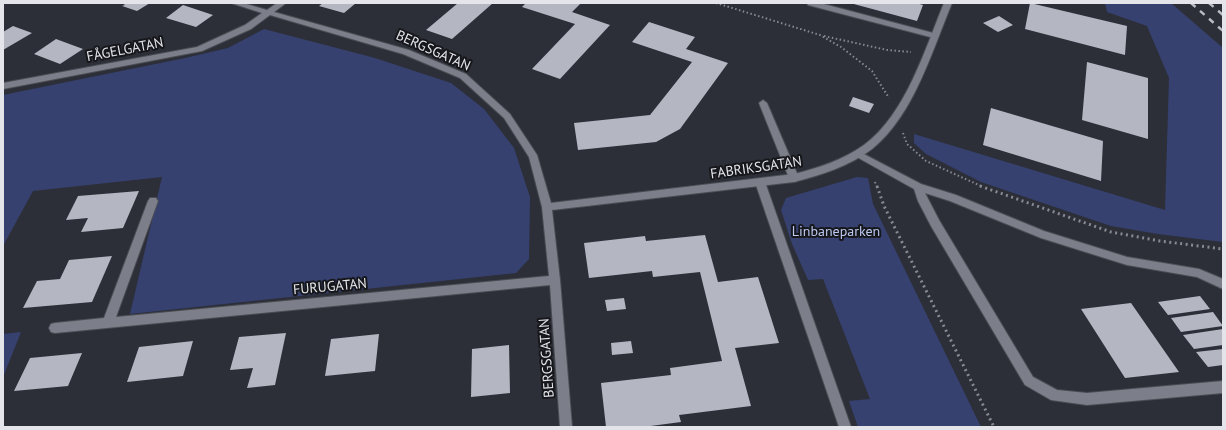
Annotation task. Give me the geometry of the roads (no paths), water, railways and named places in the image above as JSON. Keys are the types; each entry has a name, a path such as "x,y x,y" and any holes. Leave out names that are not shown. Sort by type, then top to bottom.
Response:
{"street":[{"name":"BERGSGATAN","path":"235,3 406,52 463,76 507,116 534,158 547,207 555,280 566,427"},
{"name":"FÅGELGATAN","path":"3,86 199,49 248,27 282,3"},
{"path":"811,3 934,36"},
{"name":"FABRIKSGATAN","path":"547,207 794,178 812,174 858,154 876,141 906,102 948,3"},
{"path":"763,103 794,178"},
{"path":"858,154 918,187 953,198 1041,234 1127,261 1199,273 1223,284"},
{"path":"760,182 845,427"},
{"path":"918,187 923,201 935,223 1029,381 1055,396 1087,399 1223,387"},
{"path":"108,323 153,201"},
{"name":"FURUGATAN","path":"55,328 555,280"}],"railway":[{"path":"1191,3 1223,31"},
{"path":"1209,3 1223,15"}],"park label":[{"name":"Linbaneparken","path":"836,232"}]}
